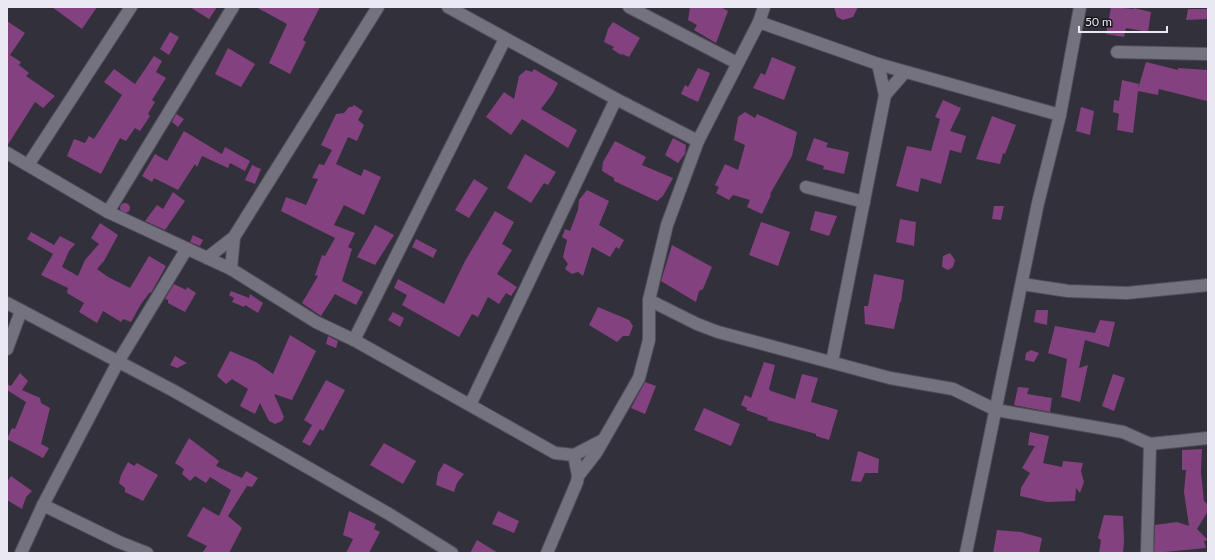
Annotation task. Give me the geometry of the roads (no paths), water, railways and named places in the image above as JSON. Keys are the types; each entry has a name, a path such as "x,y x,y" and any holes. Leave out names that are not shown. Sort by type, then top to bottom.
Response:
{"street":[{"path":"28,165 131,7"},
{"path":"108,212 233,7"},
{"path":"207,258 234,237 378,7"},
{"path":"448,7 616,99 698,141"},
{"path":"629,7 737,64"},
{"path":"547,553 578,476 596,453 639,378 649,340 649,300 667,225 698,141 759,22 764,7"},
{"path":"966,553 1038,203 1060,115 1080,7"},
{"path":"759,22 878,64 1060,115"},
{"path":"354,340 505,39"},
{"path":"1117,52 1208,54"},
{"path":"832,362 886,95 878,64"},
{"path":"886,95 905,72"},
{"path":"470,405 616,99"},
{"path":"7,153 108,212 186,250 231,269 316,322 354,340 556,454 574,455 601,442"},
{"path":"806,187 864,202"},
{"path":"231,269 234,237"},
{"path":"21,553 44,505 118,362 186,250"},
{"path":"1022,284 1068,291 1127,293 1208,285"},
{"path":"649,300 697,324 718,332 890,378 952,389 996,410 1123,432 1150,444 1208,438"},
{"path":"7,303 237,427 389,514 452,553"},
{"path":"7,349 21,311"},
{"path":"1147,553 1150,444"},
{"path":"574,455 578,476"},
{"path":"44,505 119,542 148,553"}]}
